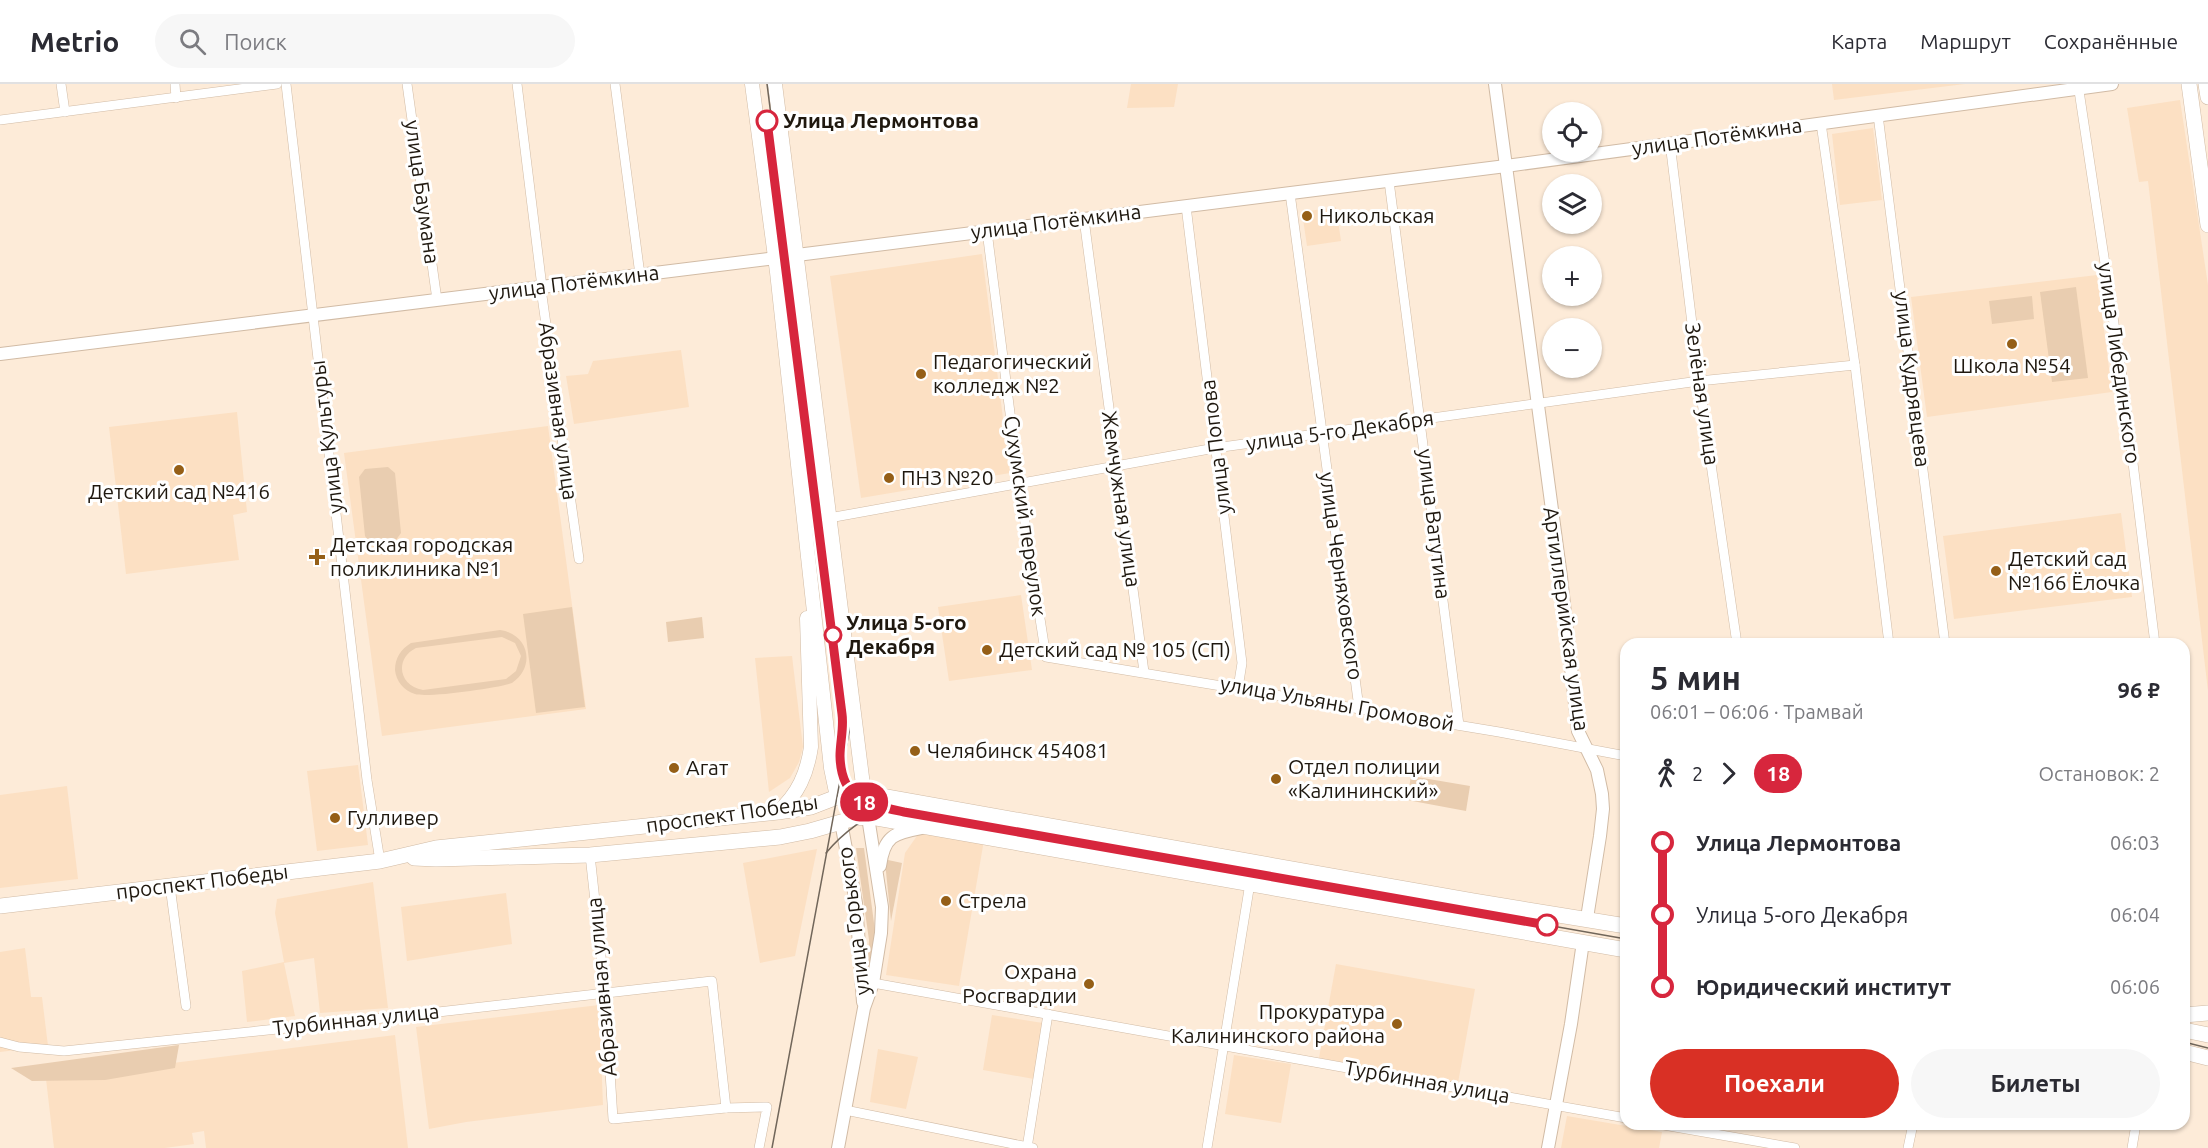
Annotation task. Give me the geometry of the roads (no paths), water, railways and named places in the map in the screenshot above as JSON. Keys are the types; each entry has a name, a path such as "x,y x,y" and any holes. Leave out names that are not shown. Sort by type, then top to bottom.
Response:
{"main road":[{"name":"улица Горького","path":"752,84 776,258 831,768 841,822"},
{"name":"улица Горького","path":"775,84 868,817"},
{"path":"2188,84 2208,225"},
{"path":"2206,84 2208,97"},
{"name":"улица Потёмкина","path":"776,258 797,255"},
{"path":"796,432 818,430"},
{"path":"778,812 791,800 799,788 809,763 811,747 807,610 812,580"},
{"name":"проспект Победы","path":"0,906 380,861 436,848 778,812 811,807 837,797 864,793 1473,901 1620,925"},
{"name":"проспект Победы","path":"404,857 436,859 590,855 780,837 868,817 1620,949"},
{"name":"Артиллерийская улица","path":"1583,942 1587,918"},
{"path":"2190,1014 2208,1013"},
{"path":"2190,1031 2208,1035"},
{"path":"2190,1054 2208,1058"}],"street":[{"path":"61,84 65,112"},
{"path":"175,84 177,98"},
{"path":"0,120 277,84"},
{"name":"улица Культуры","path":"286,84 365,758 380,861"},
{"name":"улица Баумана","path":"407,84 437,300"},
{"name":"Абразивная улица","path":"517,84 542,296 579,559"},
{"path":"615,84 640,275"},
{"name":"Артиллерийская улица","path":"1495,84 1561,577 1578,731 1597,770 1603,809 1587,918"},
{"name":"улица Потёмкина","path":"797,255 1506,166 2078,86 2112,84"},
{"name":"улица Либединского","path":"2078,86 2125,397 2154,638"},
{"name":"улица Кудрявцева","path":"1878,115 1945,638"},
{"path":"1821,123 1855,364 1888,638"},
{"name":"Зелёная улица","path":"1670,143 1699,381 1736,638"},
{"name":"улица Ватутина","path":"1389,181 1459,725"},
{"name":"улица Черняховского","path":"1290,193 1359,708"},
{"name":"улица Попова","path":"1186,206 1242,663 1238,688"},
{"name":"Жемчужная улица","path":"1084,219 1144,672"},
{"name":"Сухумский переулок","path":"987,231 1019,484 1046,657"},
{"name":"улица Потёмкина","path":"0,354 776,258"},
{"name":"улица 5-го Декабря","path":"829,518 1215,448 1699,381 1855,364"},
{"name":"улица Ульяны Громовой","path":"1046,657 1459,725 1620,755"},
{"name":"улица Горького","path":"838,1148 864,1008 873,983 881,933 882,907 868,817"},
{"name":"улица Горького","path":"841,822 856,903 864,1008"},
{"name":"улица Горького","path":"878,882 882,851 889,838 900,832 930,827"},
{"name":"Абразивная улица","path":"590,855 605,993 613,1119 726,1108"},
{"path":"1207,1148 1250,883"},
{"path":"170,886 186,1006"},
{"name":"Артиллерийская улица","path":"1548,1148 1571,1024 1583,942"},
{"name":"Турбинная улица","path":"0,1042 19,1047 64,1051 712,981 726,1108"},
{"name":"Турбинная улица","path":"873,983 1620,1117"},
{"path":"845,1110 1029,1148 1048,1014"},
{"path":"726,1108 767,1107 759,1148"},
{"path":"1692,1130 1795,1148"},
{"path":"1908,1148 1912,1130"},
{"path":"2132,1148 2135,1130"}],"tram line":[{"path":"767,84 849,732 772,1148"},
{"name":"18","path":"767,121 844,729 840,755 842,772 844,782 852,794 873,805 904,812 1547,925"},
{"path":"842,773 854,795 867,802 891,809 1620,938"},
{"path":"826,853 856,825 865,819 892,809"},
{"path":"2190,1044 2208,1048"}],"place":[{"name":"Улица Лермонтова","path":"767,121"},
{"name":"Никольская","path":"1307,216"},
{"name":"Школа №54","path":"2012,344"},
{"name":"Педагогический колледж №2","path":"921,374"},
{"name":"Детский сад №416","path":"179,470"},
{"name":"ПНЗ №20","path":"889,478"},
{"name":"Детская городская поликлиника №1","path":"317,557"},
{"name":"Детский сад №166 Ёлочка","path":"1996,571"},
{"name":"Улица 5-ого Декабря","path":"833,635"},
{"name":"Детский сад № 105 (СП)","path":"987,650"},
{"name":"Челябинск 454081","path":"915,751"},
{"name":"Агат","path":"674,768"},
{"name":"Отдел полиции «Калининский»","path":"1276,779"},
{"name":"Гулливер","path":"335,818"},
{"name":"Стрела","path":"946,901"},
{"name":"Охрана Росгвардии","path":"1089,984"},
{"name":"Прокуратура Калининского района","path":"1397,1024"}]}
